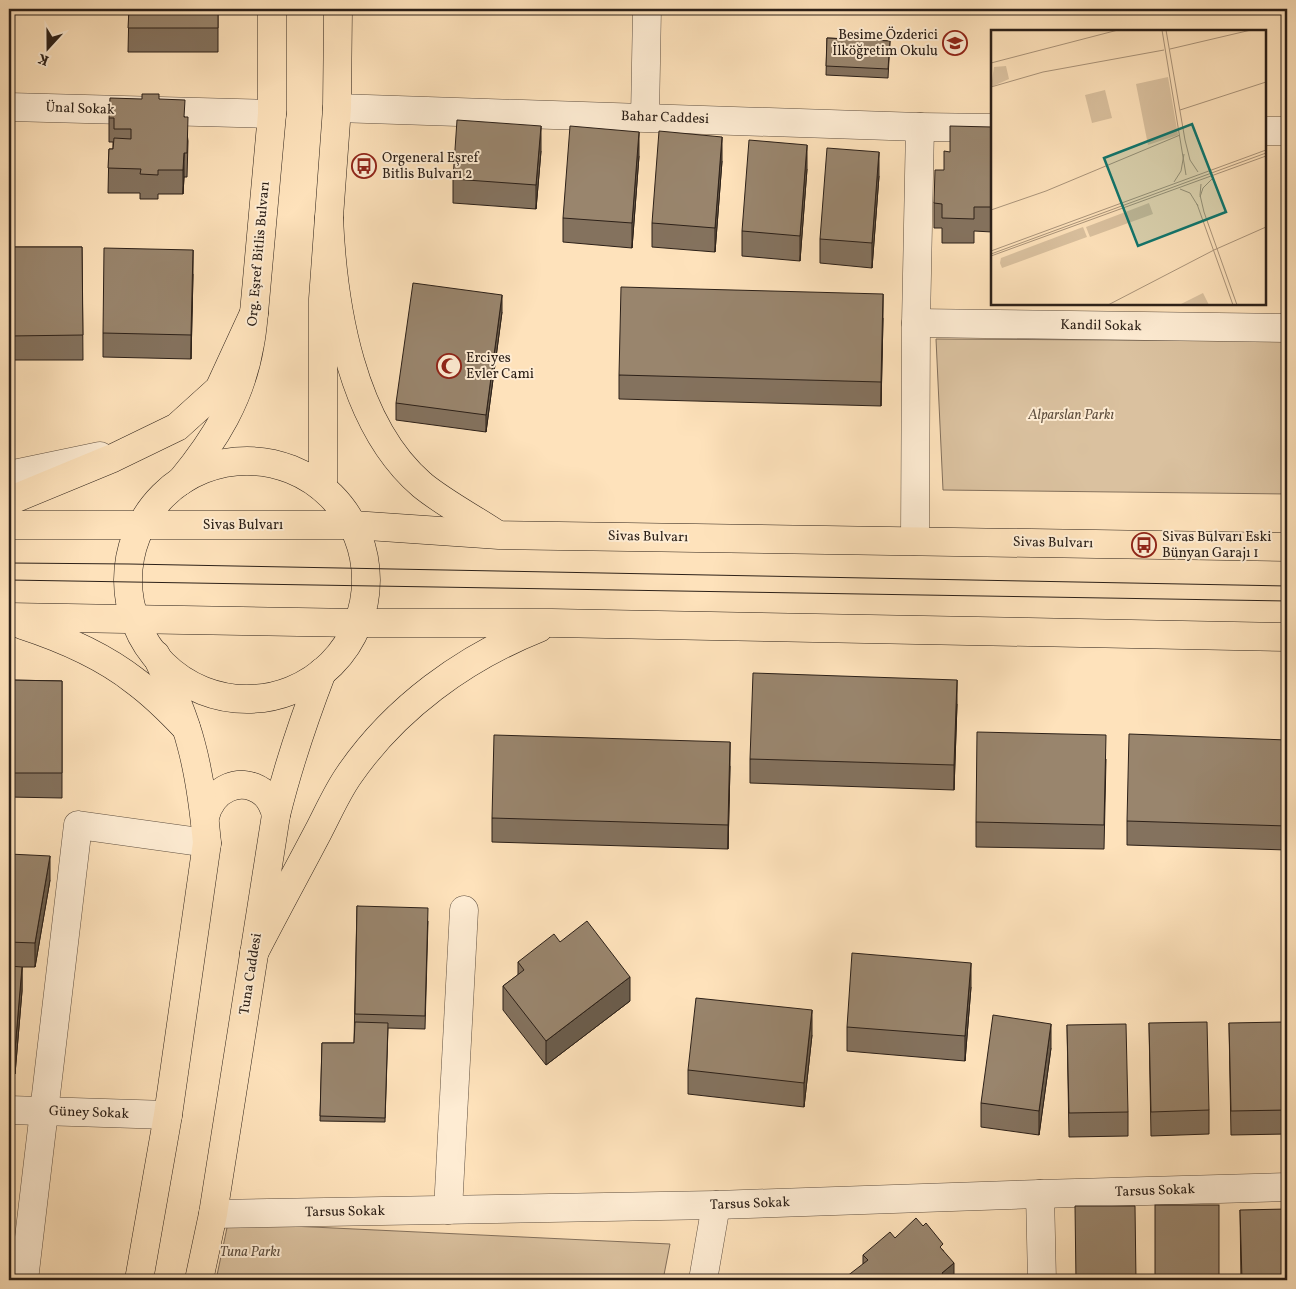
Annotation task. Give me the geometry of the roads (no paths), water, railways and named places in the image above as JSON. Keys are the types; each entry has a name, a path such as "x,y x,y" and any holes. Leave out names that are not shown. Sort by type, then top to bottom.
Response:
{"main road":[{"name":"Org. Eşref Bitlis Bulvarı","path":"181,481 200,458 230,406 242,376 250,345 272,114 272,9"},
{"path":"323,488 323,299 337,108 338,9"},
{"path":"329,218 335,291 342,327 351,362 373,422 386,445 402,466 422,485 499,535"},
{"path":"9,501 177,427 219,389 254,313"},
{"path":"237,461 277,464 295,471 323,488 342,508 353,524 360,540 366,569 366,590 358,623 349,641 337,658 322,672 305,683 287,692 267,697 246,698 206,691 187,682 170,670 144,638 130,601 128,583 129,564 134,543 152,508 165,493 198,471 237,461"},
{"name":"Sivas Bulvarı","path":"9,525 353,524 499,535 1287,547"},
{"path":"9,617 358,623 552,623 1287,637"},
{"path":"9,621 49,633 106,661 142,686 162,703 186,728"},
{"path":"254,953 348,776 392,723 417,700 448,676 481,655 552,623"},
{"path":"156,655 173,691 191,742 199,776 206,830"},
{"name":"Tuna Caddesi","path":"200,1280 213,1214 276,815 291,758 322,672"},
{"path":"139,1280 168,1115 206,830 207,808 218,793 227,788 246,786 257,789 266,795 276,815"}],"street":[{"path":"645,117 647,9"},
{"name":"Ünal Sokak","path":"9,107 272,114"},
{"name":"Bahar Caddesi","path":"337,108 991,128"},
{"path":"915,541 916,323 920,127"},
{"path":"1266,131 1287,131"},
{"name":"Kandil Sokak","path":"916,323 1287,328"},
{"path":"9,475 130,449"},
{"path":"24,1280 78,825 206,830"},
{"path":"448,1210 464,910"},
{"name":"Güney Sokak","path":"9,1110 168,1115"},
{"name":"Tarsus Sokak","path":"213,1214 716,1205 1287,1187"},
{"path":"1040,1194 1042,1280"},
{"path":"703,1280 716,1205"}],"tram line":[{"path":"9,563 1287,586"},
{"path":"9,580 1287,601"}],"place":[{"name":"Besime Özderici İlköğretim Okulu","path":"955,43"},
{"name":"Orgeneral Eşref Bitlis Bulvarı 2","path":"364,166"},
{"name":"Erciyes Evler Cami","path":"449,366"},
{"name":"Sivas Bulvarı Eski Bünyan Garajı 1","path":"1144,545"}],"park label":[{"name":"Alparslan Parkı","path":"1071,415"},
{"name":"Tuna Parkı","path":"250,1252"}]}
